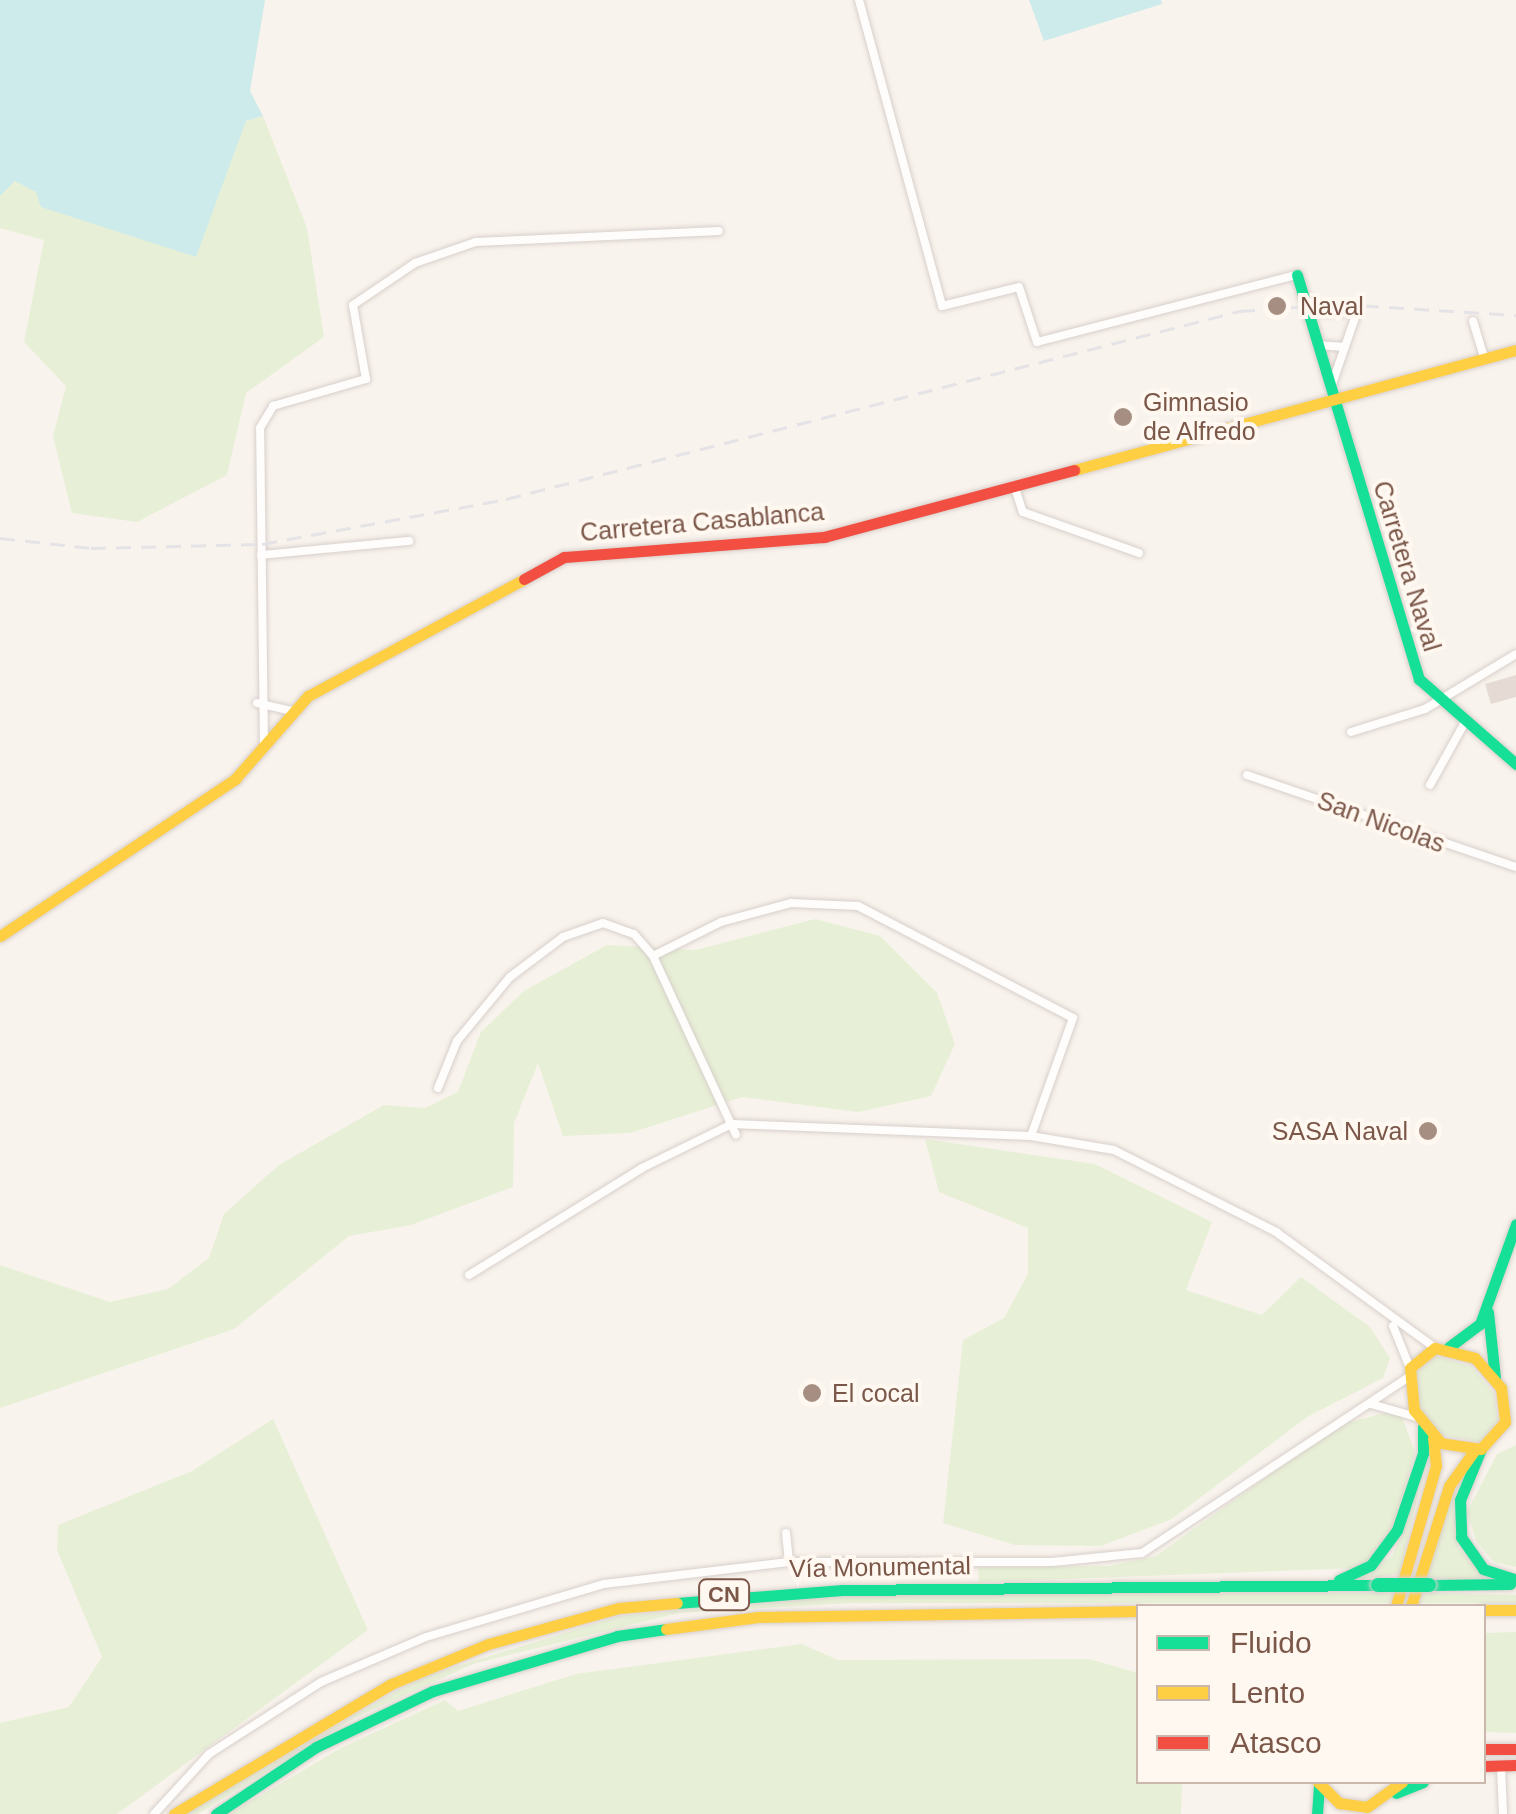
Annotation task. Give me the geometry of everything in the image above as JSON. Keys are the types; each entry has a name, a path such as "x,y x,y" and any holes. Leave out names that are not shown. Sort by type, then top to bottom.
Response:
{"main road":[{"name":"Carretera Naval","path":"1297,275 1330,396 1419,679 1440,702 1516,764"},
{"name":"Carretera Casablanca","path":"0,936 264,751 294,711 564,557 824,537 1330,396 1516,350"},
{"path":"1397,1604 1436,1466 1408,1373 1441,1348 1474,1332 1488,1308 1516,1224"},
{"path":"1412,1604 1449,1486 1478,1450 1508,1432 1488,1308"},
{"path":"1441,1348 1475,1358 1516,1407"},
{"path":"1424,1427 1478,1450"},
{"path":"1324,1585 1371,1566 1390,1544 1412,1492 1424,1427"},
{"path":"1478,1450 1460,1500 1461,1537 1483,1569 1516,1582"},
{"name":"Vía Monumental","path":"174,1814 391,1684 488,1644 618,1608 757,1592 1516,1582"},
{"path":"1487,1612 1516,1610"},
{"name":"Vía Monumental","path":"216,1814 278,1768 374,1718 496,1667 580,1644 716,1620 1136,1611"},
{"path":"1509,1749 1509,1766"},
{"path":"1317,1814 1319,1784"},
{"path":"1321,1784 1339,1802 1382,1804 1418,1784"},
{"path":"1382,1804 1400,1784"}],"street":[{"path":"858,0 942,306 1020,288 1038,342 1297,275"},
{"path":"264,751 257,703 264,415 366,380 354,305 378,286 476,242 719,231"},
{"path":"1308,312 1356,312 1330,396"},
{"path":"1474,321 1484,358"},
{"path":"1317,345 1345,347"},
{"path":"1014,485 1023,512 1139,553"},
{"path":"262,556 410,541"},
{"path":"1352,732 1440,702 1516,654"},
{"path":"257,703 294,711"},
{"path":"1430,785 1465,722"},
{"name":"San Nicolas","path":"1246,775 1516,866"},
{"path":"653,956 721,922 791,903 858,906 1073,1018 1030,1136"},
{"path":"438,1088 457,1041 510,977 563,937 603,923 634,934 653,956 736,1136"},
{"path":"468,1275 642,1168 732,1124 1030,1136 1114,1150 1276,1232 1388,1318 1441,1348"},
{"path":"154,1814 234,1737 321,1682 426,1637 604,1584 789,1562 1052,1562 1142,1553 1168,1542 1328,1424 1371,1404 1408,1373 1388,1318"},
{"path":"1371,1404 1424,1427"},
{"path":"786,1532 789,1562"},
{"path":"1503,1814 1509,1766"}],"green space":[{"path":"263,116 307,228 324,337 246,393 227,475 137,522 72,513 53,436 66,386 24,342 44,240 0,228 0,196 15,181 36,192"},
{"path":"815,919 880,936 937,993 955,1044 931,1096 858,1112 742,1097 630,1133 563,1136 538,1063 514,1123 513,1187 411,1225 349,1236 234,1329 0,1408 0,1265 110,1302 168,1289 209,1258 224,1214 279,1165 384,1105 425,1108 458,1092 481,1032 524,991 607,945 696,950"},
{"path":"925,1139 1095,1164 1212,1222 1186,1290 1262,1315 1301,1277 1370,1327 1390,1358 1383,1378 1307,1417 1172,1519 1101,1546 1015,1545 943,1523 963,1340 1004,1318 1028,1274 1028,1228 939,1192"},
{"path":"1436,1356 1472,1367 1494,1394 1498,1421 1480,1442 1442,1435 1422,1414 1413,1375"},
{"path":"1388,1412 1402,1417 1415,1452 1391,1536 1360,1568 979,1582 978,1567 1109,1566 1156,1556 1339,1425"},
{"path":"273,1419 368,1630 117,1814 0,1814 0,1723 69,1707 102,1657 57,1550 58,1525 192,1471"},
{"path":"1516,1445 1516,1567 1494,1562 1477,1543 1467,1512 1497,1454"},
{"path":"1427,1456 1400,1574 1358,1579 1393,1555"},
{"path":"1455,1485 1458,1547 1487,1576 1477,1581 1425,1577"},
{"path":"1437,1593 1516,1595 1516,1603 850,1603 679,1613 473,1664 355,1718 198,1814 182,1814 419,1678 619,1616 846,1596"},
{"path":"1516,1632 1516,1733 1486,1732 1486,1633"},
{"path":"802,1644 838,1660 1089,1659 1136,1672 1136,1784 1182,1784 1181,1814 229,1814 341,1748 445,1700 458,1711 576,1674"}],"water":[{"path":"0,0 265,0 250,91 263,116 246,121 196,257 41,207 36,192 15,181 0,196"},
{"path":"1029,0 1161,0 1162,4 1044,41"}],"building":[{"path":"1516,675 1516,697 1491,704 1485,684"}],"railway":[{"path":"0,538 91,548 262,544 506,499 1240,311 1339,304 1516,315"}],"traffic: fast":[{"path":"1297,275 1419,679 1516,764"},
{"path":"1449,1347 1480,1324 1516,1224"},
{"path":"1488,1312 1495,1378"},
{"path":"1339,1580 1371,1565 1397,1530 1423,1453 1423,1427"},
{"path":"1481,1449 1460,1500 1461,1537 1483,1569 1516,1580"},
{"path":"1429,1585 1510,1584"},
{"path":"677,1603 842,1590 1378,1585"},
{"path":"1378,1585 1429,1585"},
{"path":"216,1814 316,1747 433,1691 617,1636 666,1629"},
{"path":"1317,1814 1319,1784"},
{"path":"1396,1793 1418,1784"}],"traffic: slow":[{"path":"1074,470 1516,350"},
{"path":"0,936 235,779 308,696 524,579"},
{"path":"1435,1348 1475,1358 1501,1388 1505,1422 1481,1449 1441,1443 1414,1410 1410,1368 1435,1348"},
{"path":"1397,1604 1436,1466 1433,1438"},
{"path":"1412,1604 1449,1486 1474,1451"},
{"path":"174,1814 391,1684 488,1644 619,1608 677,1603"},
{"path":"1486,1610 1516,1610"},
{"path":"666,1629 758,1617 1136,1611"},
{"path":"1320,1784 1339,1803 1367,1807 1399,1784"}],"traffic: jam":[{"path":"524,579 564,557 824,537 1074,470"},
{"path":"1486,1749 1516,1749"},
{"path":"1486,1766 1516,1765"}],"place":[{"name":"Naval","path":"1277,306"},
{"name":"Gimnasio de Alfredo","path":"1123,417"},
{"name":"SASA Naval","path":"1428,1131"},
{"name":"El cocal","path":"812,1393"}]}
